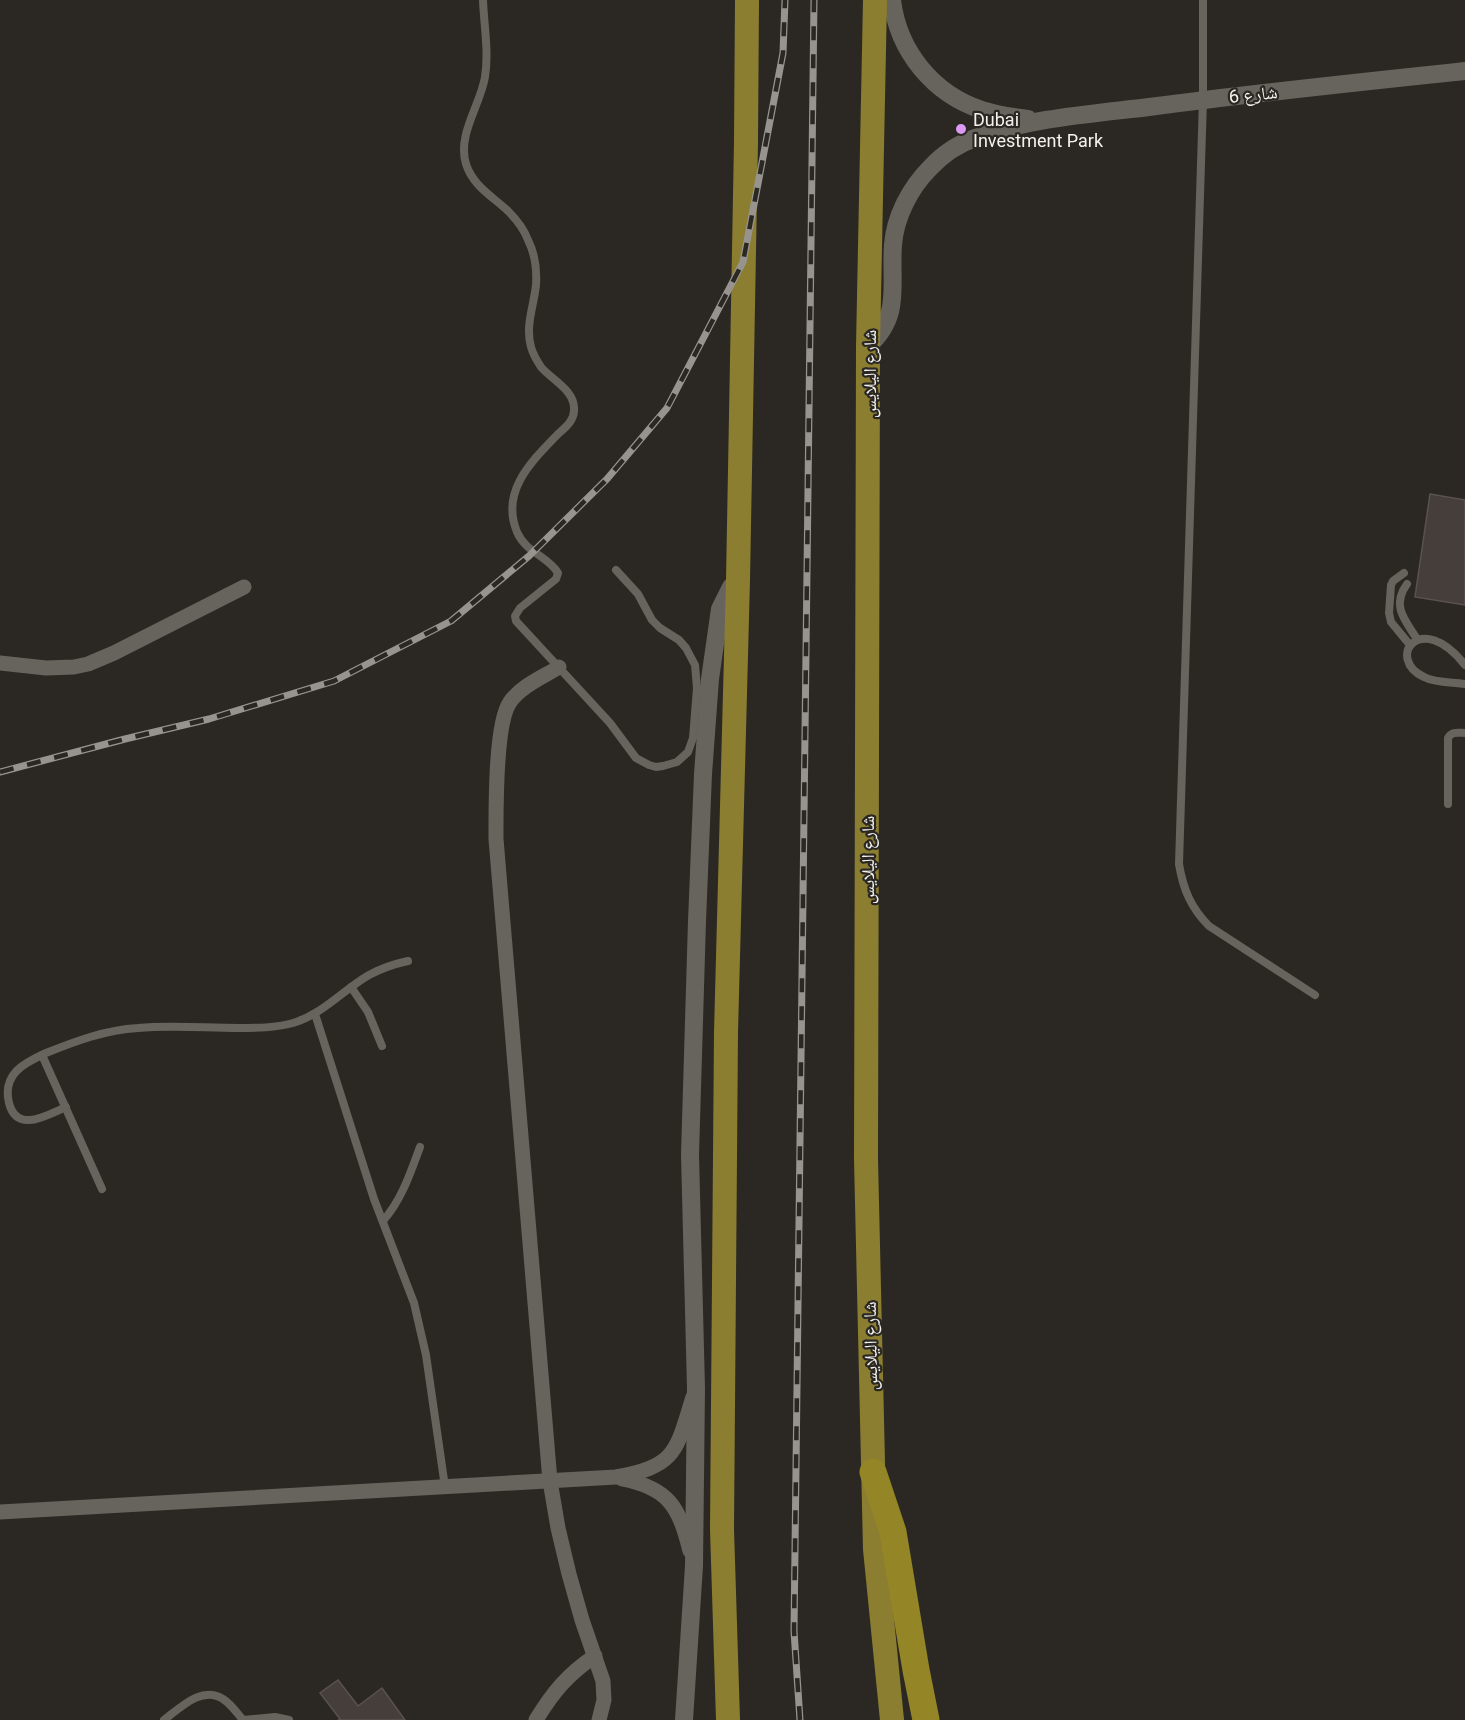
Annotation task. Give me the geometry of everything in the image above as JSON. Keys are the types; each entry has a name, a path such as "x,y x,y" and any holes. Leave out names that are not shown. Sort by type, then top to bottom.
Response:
{"highway":[{"path":"728,1720 722,1529 725,1080 738,580 747,0"},
{"name":"شارع اليلايس","path":"875,0 868,346 866,1159 876,1561 892,1720"},
{"path":"873,1472 893,1532 926,1720"},
{"path":"916,1670 937,1696 946,1720"}],"street":[{"path":"892,0 898,29 909,52 919,67 945,91 983,111 1042,121"},
{"name":"شارع 6","path":"1042,121 1465,70"},
{"path":"868,346 883,330 891,312 893,243 902,210 918,182 930,168 957,147 972,139 1042,121"},
{"path":"684,1720 694,1566 696,1388 690,1155 703,785 710,680 720,609 730,587 738,580"},
{"path":"0,663 53,668 88,664 244,587"},
{"path":"559,667 516,695 505,710 498,763 496,812 498,878 550,1481 569,1574 603,1681 604,1700 599,1720"},
{"path":"0,1512 616,1478 646,1471 671,1453 681,1437 696,1388"},
{"path":"616,1478 640,1482 666,1497 683,1524 694,1566"},
{"path":"536,1720 555,1690 565,1679 595,1656"}],"lane":[{"path":"483,0 487,61 480,95 465,140 465,162 473,179 516,220 529,241 536,275 529,325 531,348 542,369 569,394 574,407 572,421 531,463 515,492 513,504 518,534 531,550 558,573 556,579 517,611 516,621 610,723 642,762 656,766 671,765 688,752 693,738 696,698 695,665 679,640 652,620 638,594 616,570"},
{"path":"1203,0 1203,100 1179,864 1184,888 1201,918 1314,995"},
{"path":"1404,573 1391,585 1389,613 1391,622 1414,642"},
{"path":"1407,584 1399,599 1400,608 1414,642"},
{"path":"1465,665 1453,651 1425,638 1414,642 1407,653 1408,663 1415,673 1425,679 1465,684"},
{"path":"1448,804 1448,738 1454,732 1465,734"},
{"path":"66,1107 33,1120 27,1121 16,1116 10,1107 8,1090 14,1074 24,1064 42,1055 93,1035 116,1030 265,1028 291,1024 315,1014 370,974 408,961"},
{"path":"351,987 368,1012 382,1046"},
{"path":"315,1014 383,1221 406,1277 421,1329 445,1487"},
{"path":"42,1055 102,1189"},
{"path":"383,1221 405,1188 420,1147"},
{"path":"164,1720 193,1699 213,1694 222,1698 243,1720 275,1718 289,1720"}],"building":[{"path":"1430,494 1465,500 1465,605 1415,597"},
{"path":"338,1680 358,1706 382,1688 405,1720 338,1720 340,1719 320,1693"}],"railway":[{"path":"0,772 209,719 334,681 451,621 529,556 607,479 667,408 743,262 783,53 785,0"},
{"path":"800,1720 794,1631 814,0"}],"place":[{"name":"Dubai Investment Park","path":"961,129"}]}
